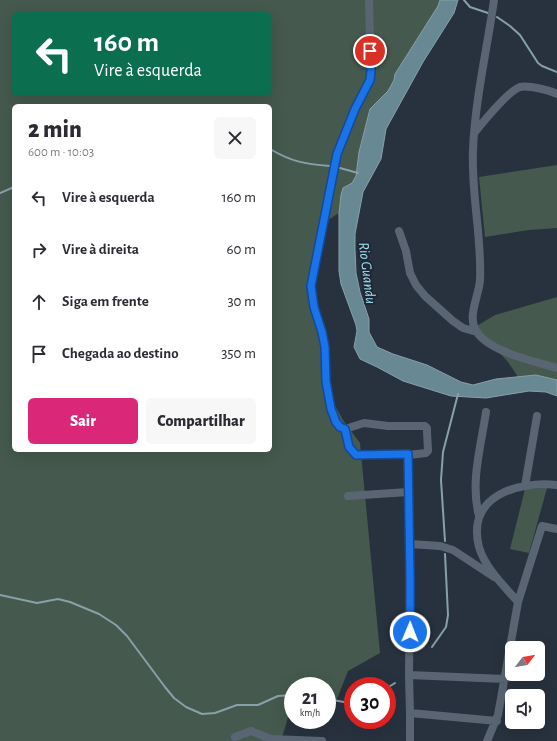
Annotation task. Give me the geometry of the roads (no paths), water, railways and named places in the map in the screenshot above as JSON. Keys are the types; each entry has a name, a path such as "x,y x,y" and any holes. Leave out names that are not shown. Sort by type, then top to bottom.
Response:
{"street":[{"path":"345,429 349,447 356,455 428,452 428,431 426,426 388,426 364,423 345,429 340,427 333,416 327,389 324,341 314,307 311,286 337,154 355,109 365,91 371,75 369,0"},
{"path":"477,332 472,322 480,281 473,164 475,132 494,0"},
{"path":"475,132 510,94 519,88 534,88 557,94"},
{"path":"399,230 406,251 410,273 416,285 425,296 453,321 463,328 477,332 494,345 510,354 557,368"},
{"path":"486,412 475,482 475,495 479,516 479,547 490,568 518,602"},
{"path":"525,486 538,416"},
{"path":"408,454 410,544 410,741"},
{"path":"479,516 489,503 499,494 516,487 557,485"},
{"path":"348,496 408,492"},
{"path":"511,641 518,602 542,526 557,528"},
{"path":"410,544 440,546 453,550 500,580"},
{"path":"409,675 505,679 497,721 487,741"},
{"path":"410,713 497,721"},
{"path":"235,737 251,731 271,739 322,741"}],"water":[{"path":"440,0 458,0 454,13 423,62 386,129 381,159 363,192 355,234 356,273 360,292 369,319 369,332 377,347 427,365 461,382 473,385 496,379 536,375 557,380 557,396 546,392 529,391 486,398 451,396 403,381 360,359 354,347 357,331 356,325 341,284 339,271 339,213 341,195 343,188 352,183 356,176 359,152 370,109 388,91 394,80 395,74 438,6"}],"waterway":[{"path":"464,0 470,7 488,13"},
{"path":"497,17 520,35 538,63 557,72"},
{"path":"272,150 299,162 330,166"},
{"path":"340,168 358,173"},
{"path":"0,193 12,188"},
{"path":"445,541 441,480 443,452 458,394"},
{"path":"432,647 446,627 448,615 445,554"},
{"path":"0,595 37,603 58,599 70,602 99,614 116,625 127,636 174,698 186,707 202,714 215,713 237,705 258,705 278,696 284,696"},
{"path":"336,701 344,702"}],"water label":[{"name":"Rio Guandu","path":"367,273"}]}
